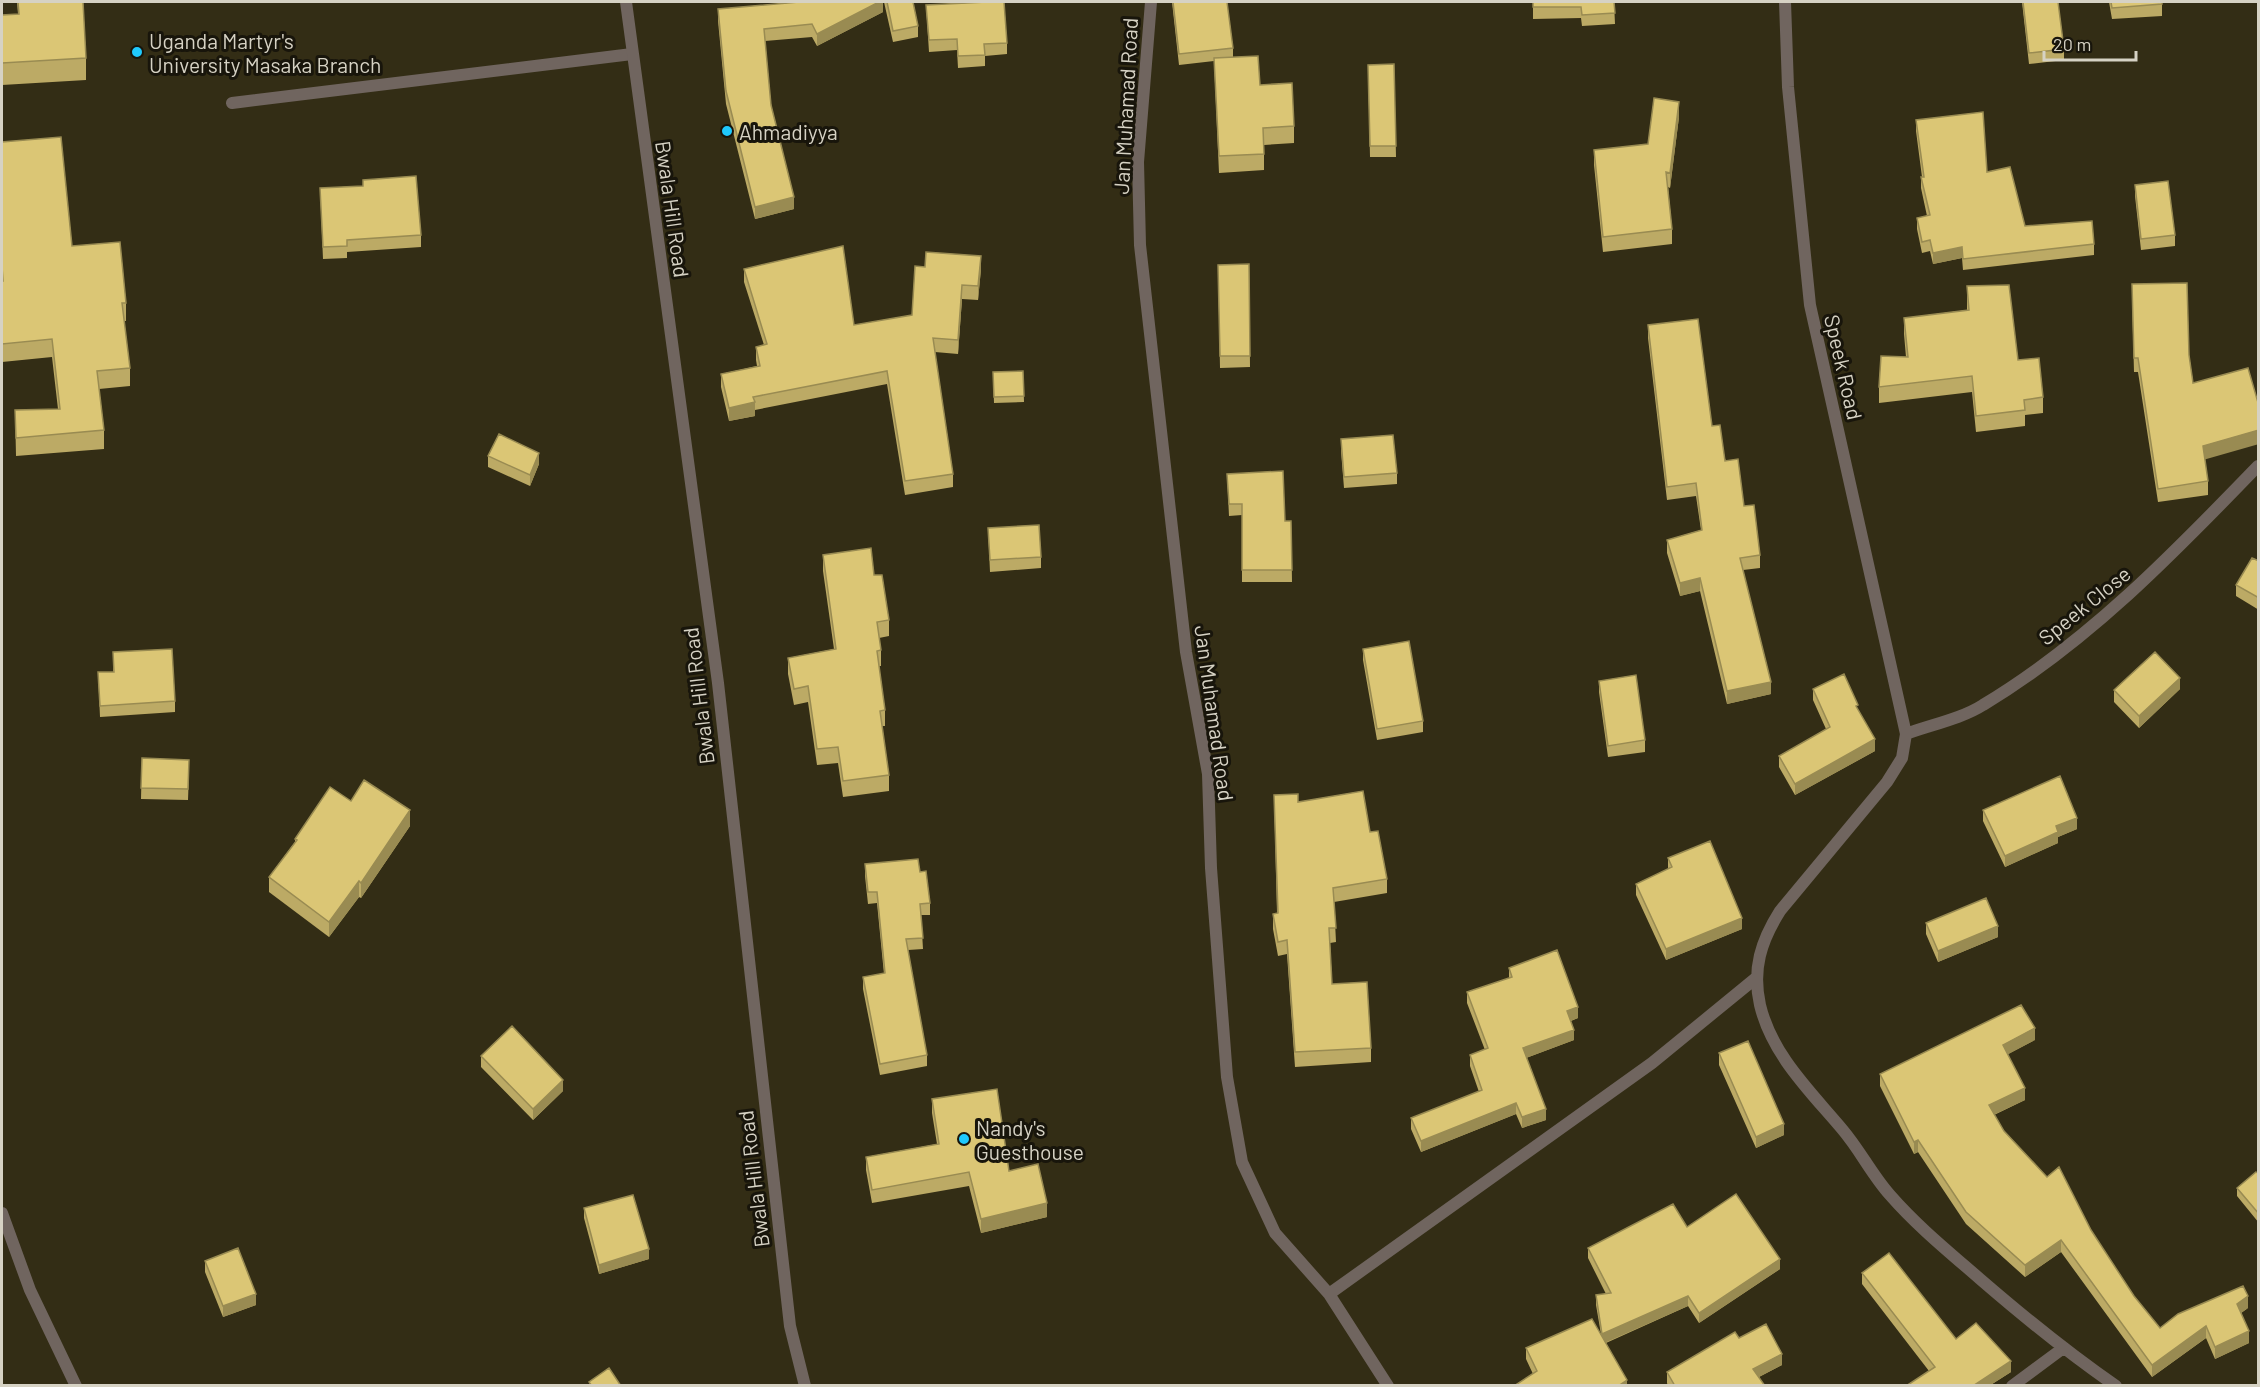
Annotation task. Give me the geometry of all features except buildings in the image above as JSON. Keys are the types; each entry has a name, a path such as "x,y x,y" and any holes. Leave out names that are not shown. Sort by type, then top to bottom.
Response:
{"street":[{"name":"Bwala Hill Road","path":"626,2 718,683 790,1326 805,1386"},
{"name":"Jan Muhamad Road","path":"1151,2 1138,162 1140,245 1186,652 1208,774 1211,868 1227,1077 1242,1162 1275,1233 1329,1294 1388,1386"},
{"name":"Speek Road","path":"1785,2 1788,87 1810,305 1906,734"},
{"path":"232,103 632,54"},
{"name":"Speek Close","path":"1906,734 1981,706 2056,654 2168,560 2259,466"},
{"path":"1906,734 1902,758 1887,782 1780,911 1768,929 1760,947 1756,978 1760,1007 1779,1054 1855,1144 1889,1194 1929,1234 2062,1349 2116,1386"},
{"path":"1329,1294 1652,1063 1756,978"},
{"path":"2,1213 30,1290 76,1386"},
{"path":"2012,1386 2062,1349"}],"place":[{"name":"Uganda Martyr's University Masaka Branch","path":"137,52"},
{"name":"Ahmadiyya","path":"727,131"},
{"name":"Nandy's Guesthouse","path":"964,1139"}]}
